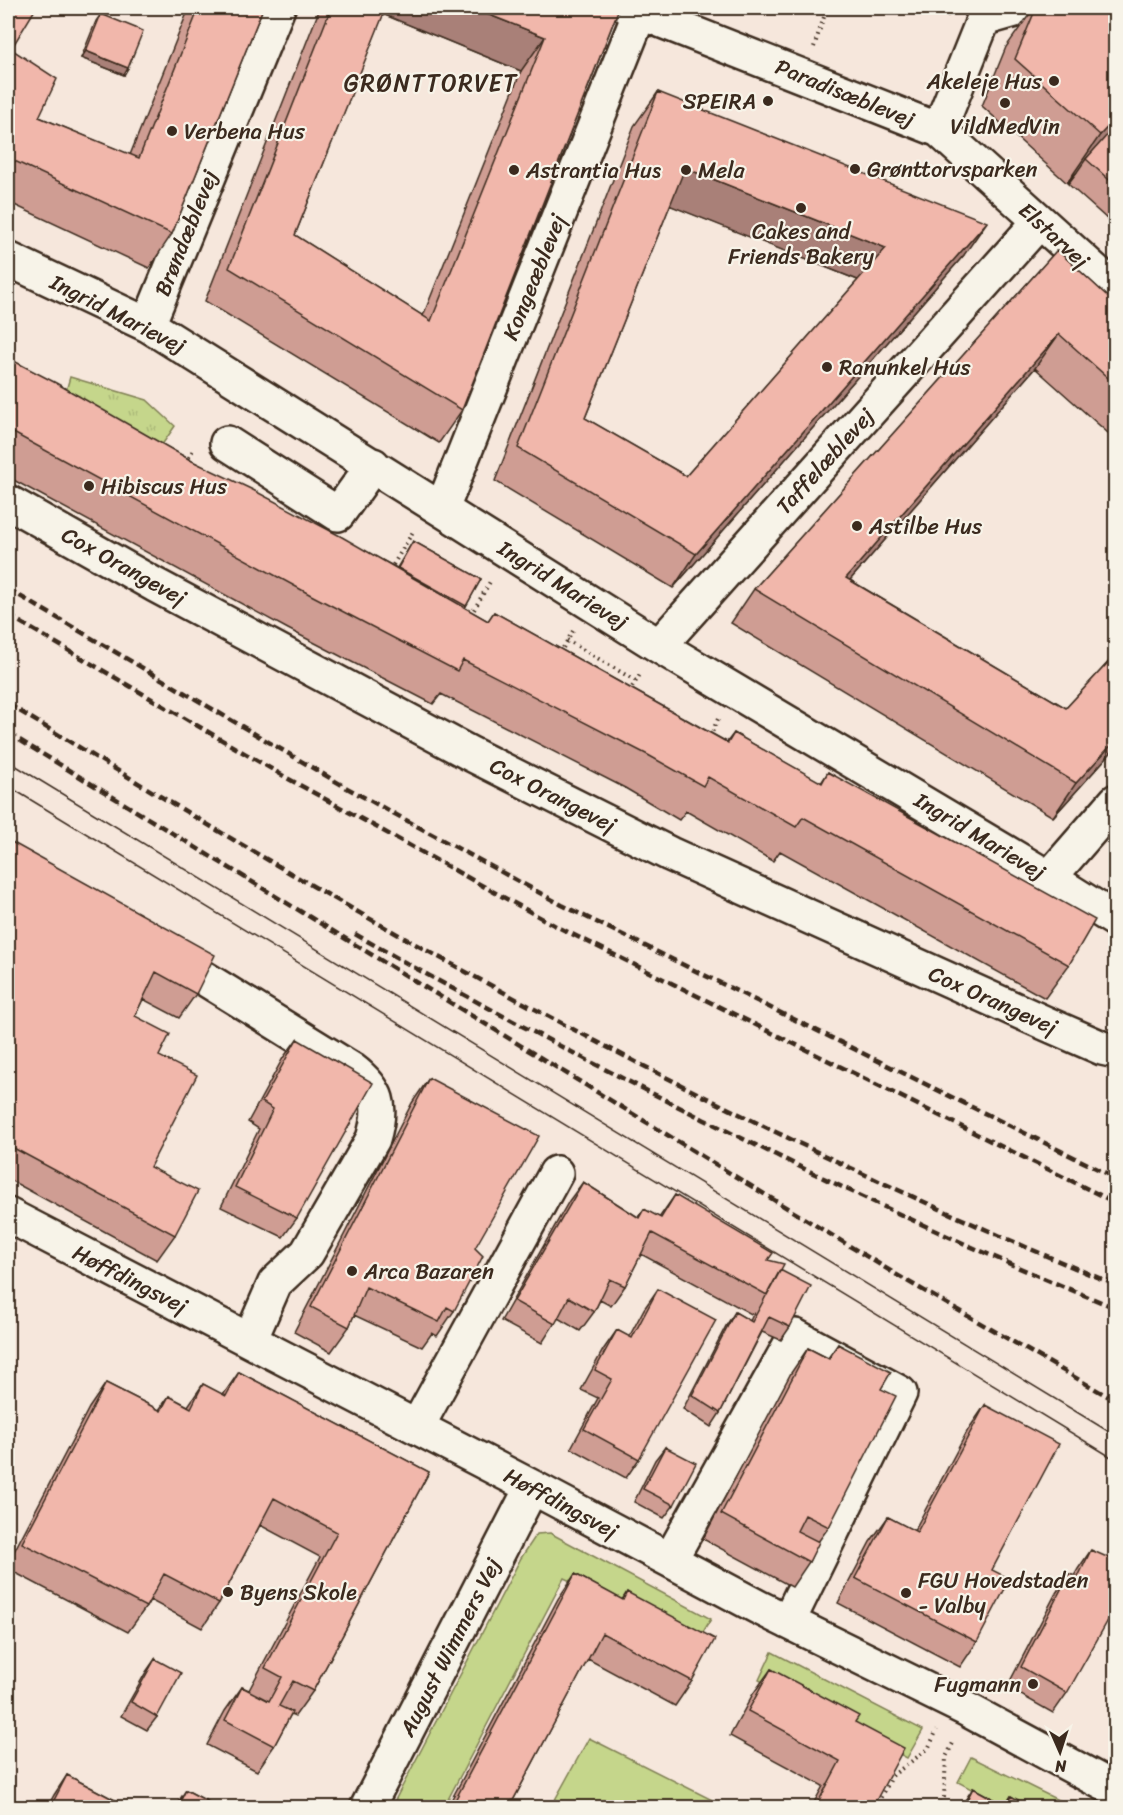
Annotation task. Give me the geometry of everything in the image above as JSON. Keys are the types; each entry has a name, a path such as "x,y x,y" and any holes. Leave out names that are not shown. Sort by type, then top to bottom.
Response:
{"street":[{"name":"Brøndæblevej","path":"148,325 278,8"},
{"path":"986,13 1022,8"},
{"name":"Paradisæblevej","path":"634,10 939,130 986,13"},
{"name":"Kongeæblevej","path":"437,505 634,10"},
{"name":"Elstarvej","path":"939,130 1116,290"},
{"name":"Taffelæblevej","path":"659,646 1039,222"},
{"name":"Ingrid Marievej","path":"8,259 148,325 659,646 1116,920"},
{"path":"227,443 338,514 373,465"},
{"name":"Cox Orangevej","path":"8,502 155,585 471,754 670,854 1069,1034 1102,1048 1116,1051"},
{"path":"1049,878 1116,801"},
{"path":"137,937 351,1069 367,1081 376,1099 379,1118 374,1139 307,1254 275,1283 249,1340"},
{"path":"417,1427 556,1173"},
{"name":"Høffdingsvej","path":"8,1215 788,1622 959,1706 1116,1790"},
{"path":"670,1560 795,1336 900,1393 788,1622"},
{"name":"August Wimmers Vej","path":"368,1808 532,1487"}],"path":[{"path":"386,577 437,505"},
{"path":"467,622 507,550"},
{"path":"558,656 589,602"},
{"path":"567,640 636,681"},
{"path":"875,1808 893,1775 928,1749 959,1706"},
{"path":"938,1808 944,1797 946,1757 959,1706"}],"green space":[{"path":"70,377 147,400 175,426 157,452 64,398"},
{"path":"550,1533 711,1619 696,1644 636,1611 564,1578 444,1807 391,1808 521,1558 537,1534"},
{"path":"772,1652 923,1730 907,1758 759,1680"},
{"path":"589,1738 726,1807 551,1807"},
{"path":"971,1757 1072,1807 1005,1807 958,1782"}],"building":[{"name":"Verbena Hus","path":"8,8 36,8 11,49 57,79 39,117 139,158 199,8 263,8 172,234 8,158"},
{"name":"Astrantia Hus","path":"331,8 386,8 295,235 431,321 545,37 472,8 619,8 462,410 229,268"},
{"path":"1036,8 1116,8 1116,118 1100,135 1015,59"},
{"path":"101,14 143,31 128,68 86,51"},
{"name":"Ranunkel Hus","path":"658,92 987,222 696,554 518,448","holes":["685,168 886,248 686,476 585,418"]},
{"path":"1116,125 1116,186 1086,159"},
{"name":"Astilbe Hus","path":"1057,250 1116,304 1116,385 1059,334 846,578 1066,708 1116,654 1116,740 1076,783 754,589"},
{"path":"8,358 192,461 342,537 488,621 494,612 728,743 734,733 822,783 828,772 1095,920 1069,965 803,817 796,827 708,777 703,786 648,755 463,660 457,671 311,595 8,430"},
{"path":"413,541 481,579 466,606 398,568"},
{"path":"8,840 215,955 196,994 156,972 135,1016 170,1034 159,1056 197,1075 150,1167 198,1191 175,1235 8,1145"},
{"path":"297,1039 373,1083 297,1218 235,1187 273,1109 262,1102"},
{"path":"429,1078 539,1136 475,1248 483,1256 454,1311 447,1307 439,1322 366,1287 349,1327 311,1307"},
{"path":"583,1182 639,1218 644,1209 661,1218 675,1195 773,1253 768,1260 784,1264 767,1295 652,1233 625,1286 610,1279 594,1312 569,1297 555,1324 514,1301"},
{"path":"780,1270 811,1286 790,1327 769,1317 720,1413 692,1395 735,1312 752,1322"},
{"path":"658,1289 716,1320 639,1459 584,1429 612,1379 595,1370 617,1330 632,1338"},
{"path":"838,1344 891,1372 881,1389 896,1396 829,1527 805,1515 797,1531 819,1542 809,1562 721,1514 808,1348 829,1359"},
{"path":"239,1372 429,1472 313,1691 293,1681 279,1706 292,1712 274,1746 225,1720 242,1687 269,1701 282,1677 265,1668 337,1532 274,1498 219,1603 164,1574 146,1607 22,1543 106,1383 161,1411 169,1396 191,1408 203,1384 226,1396"},
{"path":"985,1405 1059,1444 992,1570 1010,1579 977,1642 855,1578 888,1517 917,1532"},
{"path":"665,1447 696,1463 674,1505 643,1489"},
{"path":"1091,1550 1116,1561 1116,1606 1067,1693 1021,1667 1069,1574 1078,1577"},
{"path":"575,1574 623,1600 627,1592 715,1639 692,1681 602,1633 509,1808 451,1808"},
{"path":"155,1659 181,1673 157,1717 131,1702"},
{"path":"771,1669 859,1716 855,1722 904,1748 872,1808 815,1808 840,1761 748,1711"},
{"path":"67,1775 130,1808 50,1808"},
{"path":"973,1788 1006,1806 1011,1796 1032,1808 963,1808"},
{"path":"186,1790 220,1808 177,1808"}],"tram line":[{"path":"8,761 1116,1436"},
{"path":"8,786 1116,1460"}],"railway":[{"path":"8,589 347,788 562,905 1116,1178"},
{"path":"8,615 287,778 554,925 1116,1203"},
{"path":"8,704 334,898 561,1023 743,1116 928,1204 1116,1285"},
{"path":"8,733 902,1278 1116,1401"},
{"path":"355,934 532,1031 761,1148 962,1243 1116,1308"}],"place":[{"name":"Akeleje Hus","path":"1054,81"},
{"name":"SPEIRA","path":"768,101"},
{"name":"VildMedVin","path":"1005,103"},
{"name":"Verbena Hus","path":"172,131"},
{"name":"Grønttorvsparken","path":"855,169"},
{"name":"Astrantia Hus","path":"514,170"},
{"name":"Mela","path":"686,170"},
{"name":"Cakes and Friends Bakery","path":"801,208"},
{"name":"Ranunkel Hus","path":"827,367"},
{"name":"Hibiscus Hus","path":"89,486"},
{"name":"Astilbe Hus","path":"857,526"},
{"name":"Arca Bazaren","path":"352,1271"},
{"name":"Byens Skole","path":"228,1592"},
{"name":"FGU Hovedstaden - Valby","path":"906,1593"},
{"name":"Fugmann","path":"1033,1684"}],"district":[{"name":"GRØNTTORVET","path":"431,83"}]}
